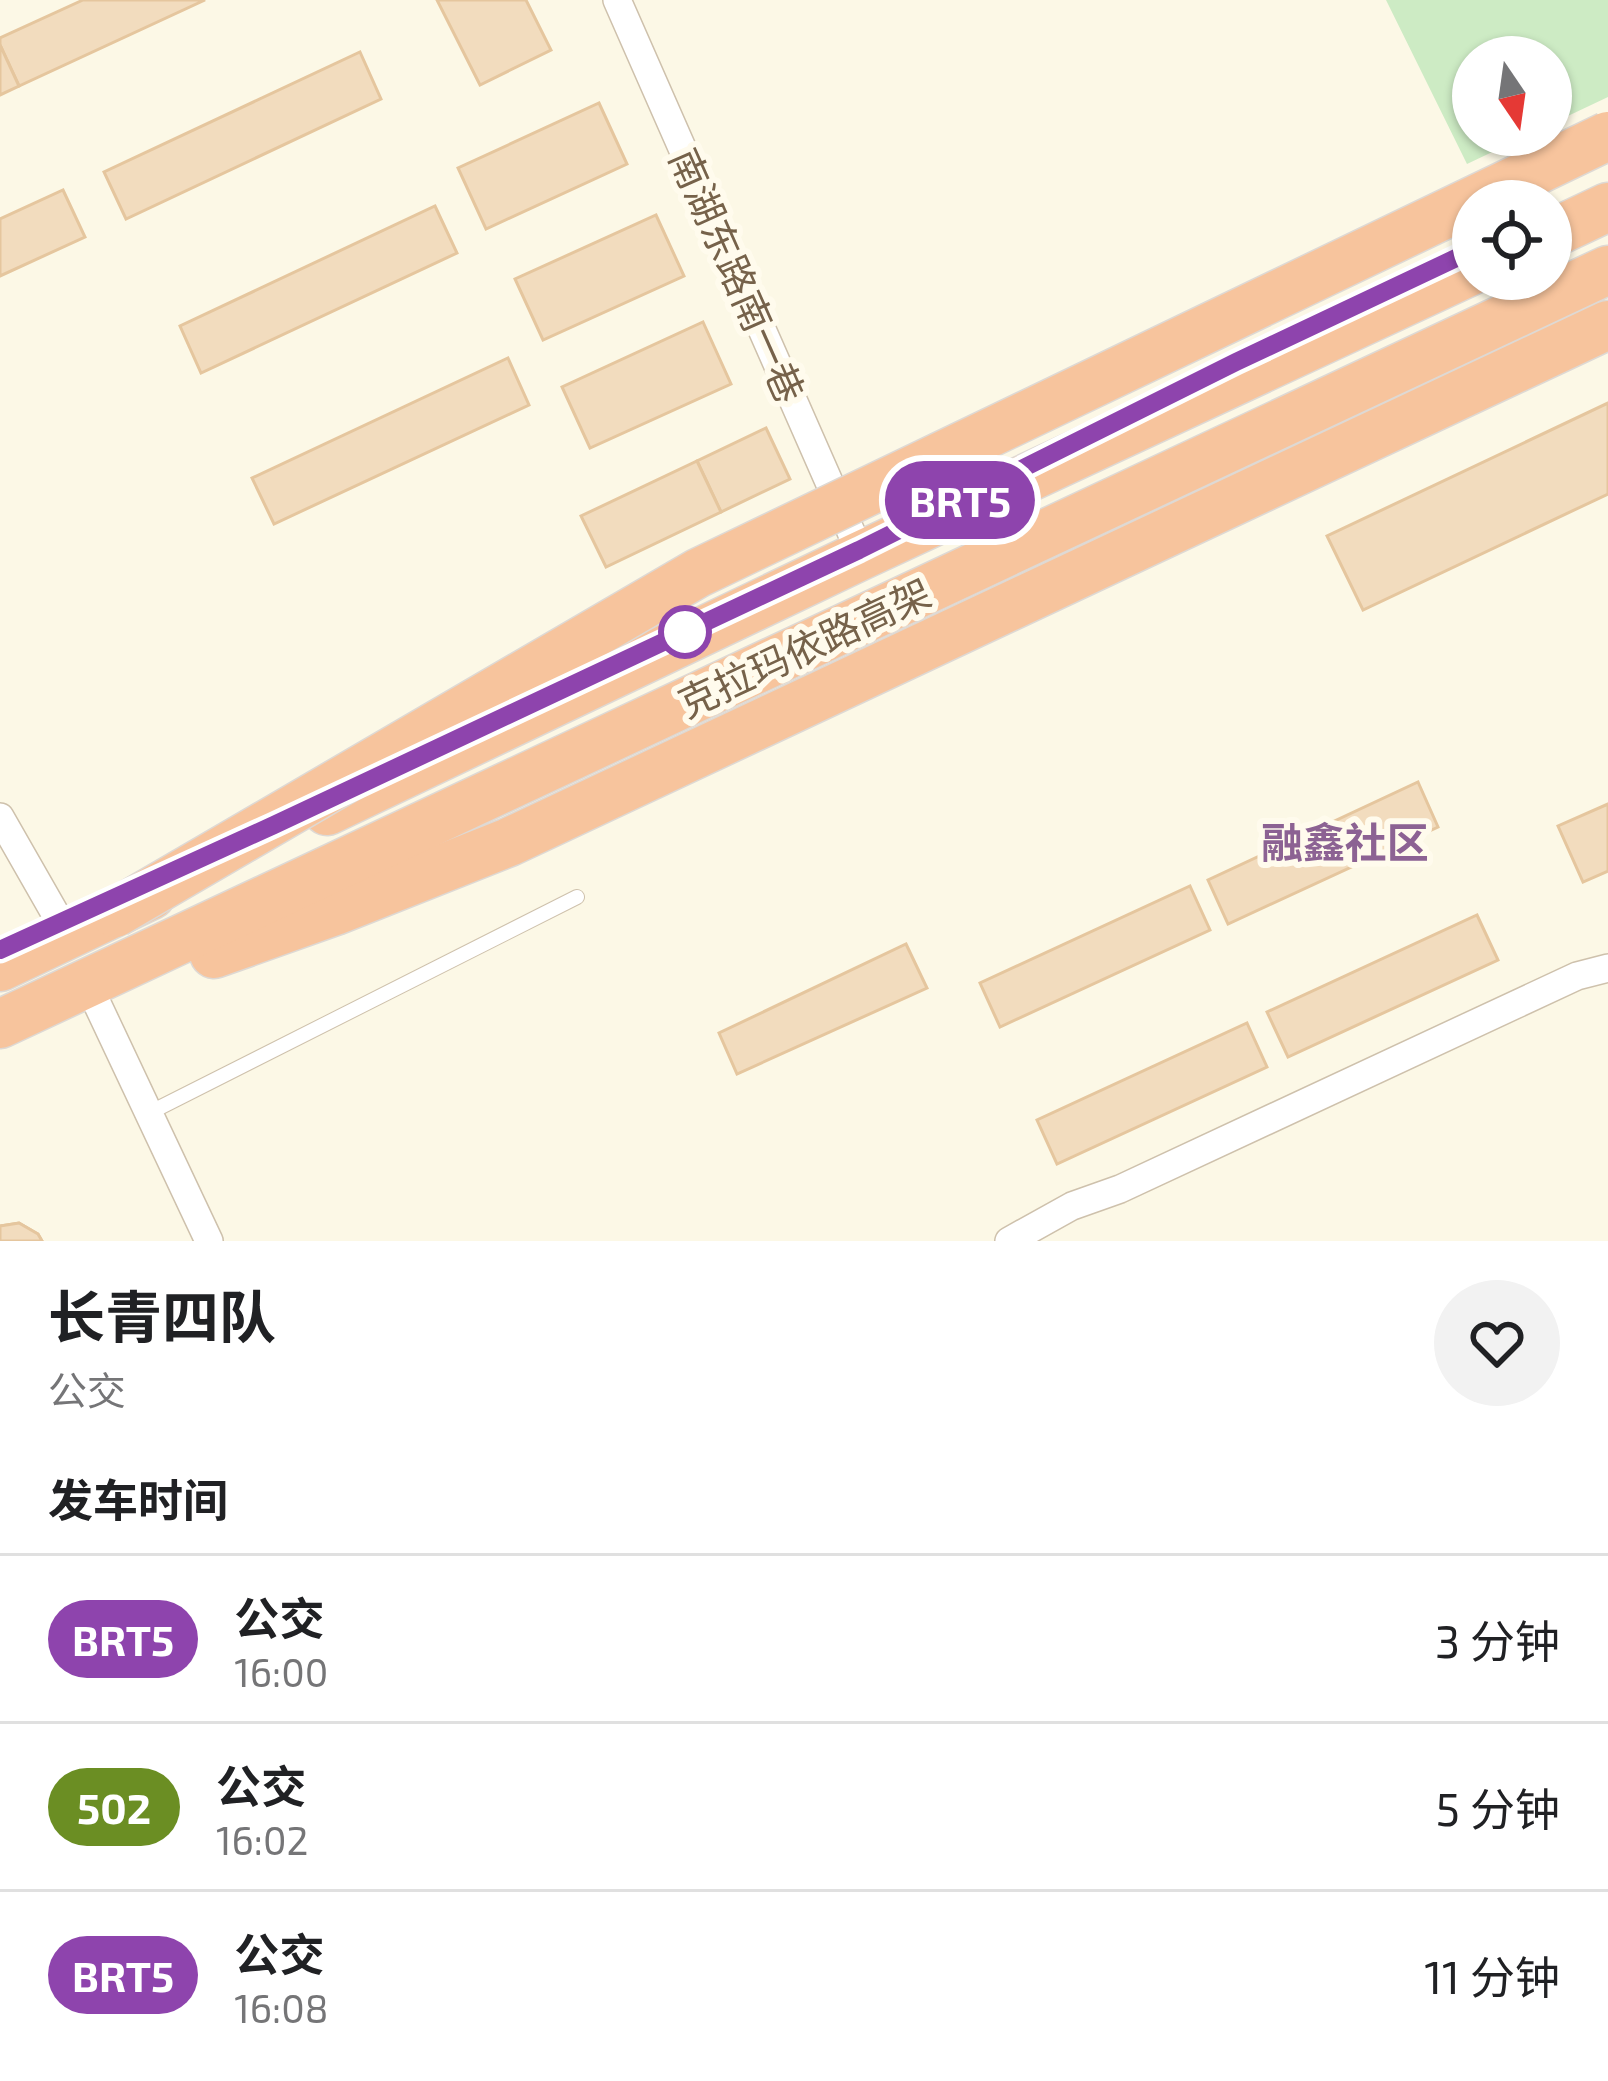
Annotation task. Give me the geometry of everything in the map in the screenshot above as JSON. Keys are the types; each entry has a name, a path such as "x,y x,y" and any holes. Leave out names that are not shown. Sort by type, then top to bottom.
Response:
{"highway":[{"path":"115,913 698,573 1608,136"},
{"path":"1572,224 1608,207"},
{"name":"克拉玛依路高架","path":"0,1027 1608,270"},
{"name":"克拉玛依路高架","path":"0,967 1452,280"},
{"path":"0,1027 335,911 509,842 1608,325"}],"street":[{"name":"南湖东路南一巷","path":"617,0 859,550"},
{"path":"0,817 60,922"},
{"path":"1009,1241 1072,1206 1120,1189 1576,976 1608,968"},
{"path":"94,997 209,1241"}],"lane":[{"path":"149,1113 577,897"}],"green space":[{"path":"1386,0 1608,0 1608,97 1572,114 1572,36 1452,36 1452,134"}],"building":[{"path":"83,0 205,0 19,86 0,38"},
{"path":"437,0 526,0 551,50 480,85"},
{"path":"0,45 19,86 0,95"},
{"path":"360,52 381,99 126,219 104,172"},
{"path":"599,103 627,164 486,229 458,168"},
{"path":"63,190 85,237 0,276 0,219"},
{"path":"435,206 457,253 201,373 180,326"},
{"path":"656,215 684,276 543,340 515,279"},
{"path":"703,322 731,384 590,448 562,387"},
{"path":"508,358 529,405 274,524 252,478"},
{"path":"1608,403 1608,494 1363,610 1327,536"},
{"path":"766,428 790,479 721,512 697,461"},
{"path":"697,461 721,512 606,567 581,516"},
{"path":"1418,782 1438,827 1228,924 1208,880"},
{"path":"1608,804 1608,871 1583,882 1558,826"},
{"path":"1190,886 1210,930 1000,1027 980,983"},
{"path":"1477,915 1498,960 1288,1057 1267,1012"},
{"path":"906,944 927,988 737,1074 719,1033"},
{"path":"1247,1023 1267,1067 1057,1164 1037,1120"},
{"path":"19,1223 42,1241 0,1241 0,1226"},
{"path":"19,1223 42,1241 0,1241 0,1226"}],"bus line":[{"name":"BRT5","path":"0,950 859,550 1452,260"}],"district":[{"name":"融鑫社区","path":"1345,841"}]}
